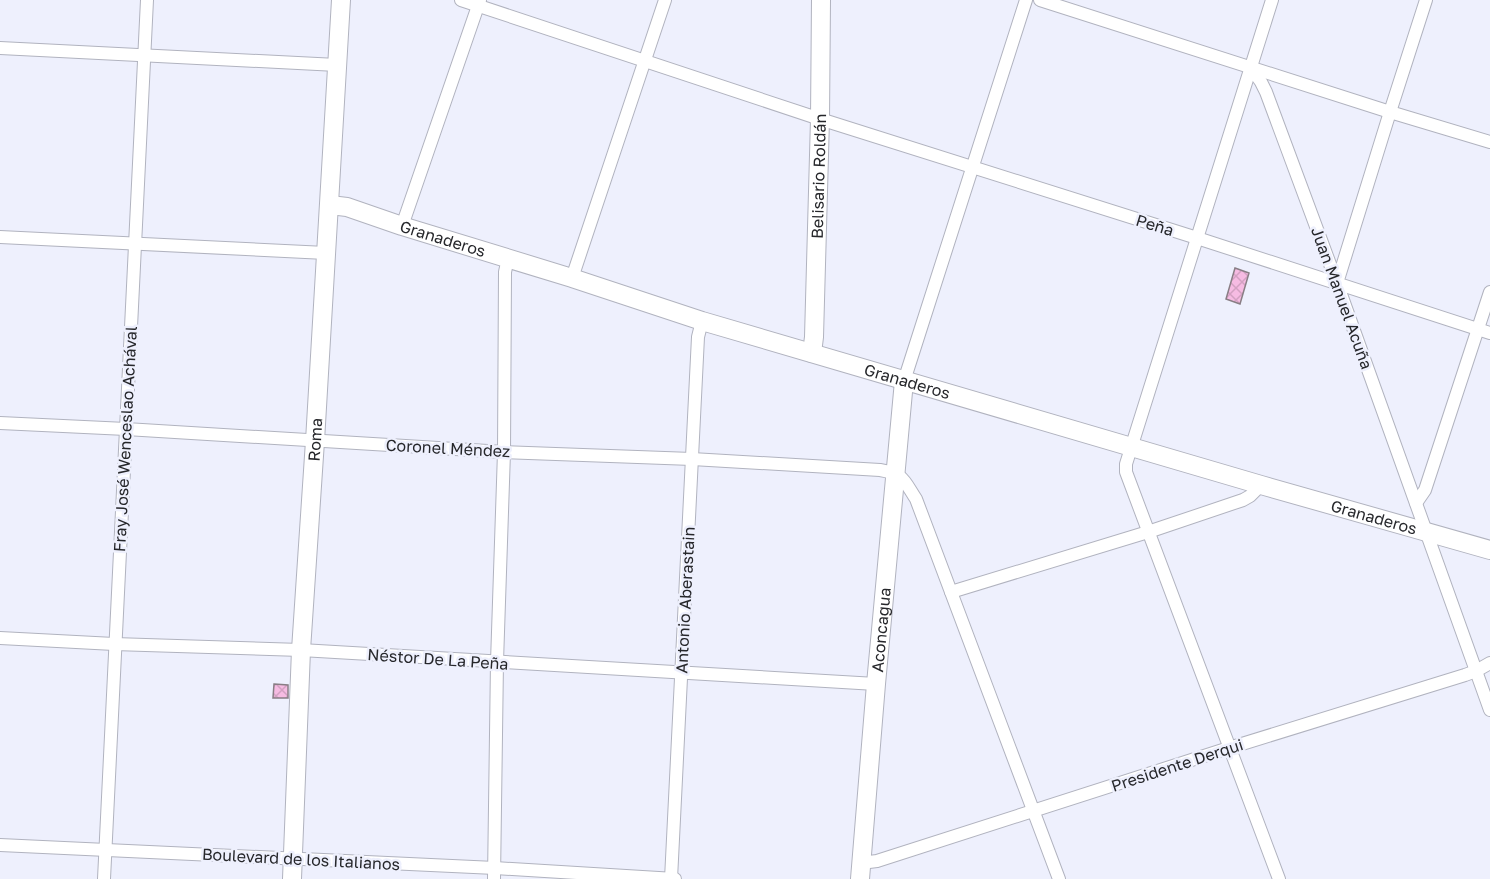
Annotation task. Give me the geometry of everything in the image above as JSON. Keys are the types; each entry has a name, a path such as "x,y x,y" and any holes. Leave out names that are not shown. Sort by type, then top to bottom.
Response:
{"street":[{"name":"Fray José Wenceslao Achával","path":"104,879 147,0"},
{"name":"Roma","path":"292,879 301,650 341,0"},
{"name":"Peña","path":"461,0 479,3 820,119 1484,331"},
{"path":"572,278 665,0"},
{"name":"Belisario Roldán","path":"812,353 820,119 821,0"},
{"path":"904,381 1026,0"},
{"path":"1040,0 1490,142"},
{"path":"1272,0 1131,447 1126,472 1279,879"},
{"path":"1337,284 1426,0"},
{"path":"402,226 479,3"},
{"path":"0,48 338,65"},
{"name":"Juan Manuel Acuña","path":"1251,68 1266,92 1490,710"},
{"name":"Granaderos","path":"330,205 347,207 702,321 1490,550"},
{"path":"0,237 326,253"},
{"path":"495,874 497,662 504,452 505,272 508,258"},
{"path":"1416,503 1425,490 1484,331 1490,292"},
{"name":"Antonio Aberastain","path":"672,879 698,337 702,321"},
{"name":"Aconcagua","path":"861,871 904,381"},
{"name":"Coronel Méndez","path":"0,423 504,452 692,459 880,470 896,473"},
{"path":"896,473 905,481 916,499 1059,879"},
{"path":"951,592 1148,532 1243,500 1261,485"},
{"name":"Néstor De La Peña","path":"0,638 301,650 876,684"},
{"name":"Presidente Derqui","path":"861,871 877,861 1476,671 1490,663"},
{"name":"Boulevard de los Italianos","path":"0,845 293,858 495,874 672,879"}],"building":[{"path":"1235,268 1249,273 1240,304 1226,299"},
{"path":"274,684 288,685 288,698 273,698"}]}
